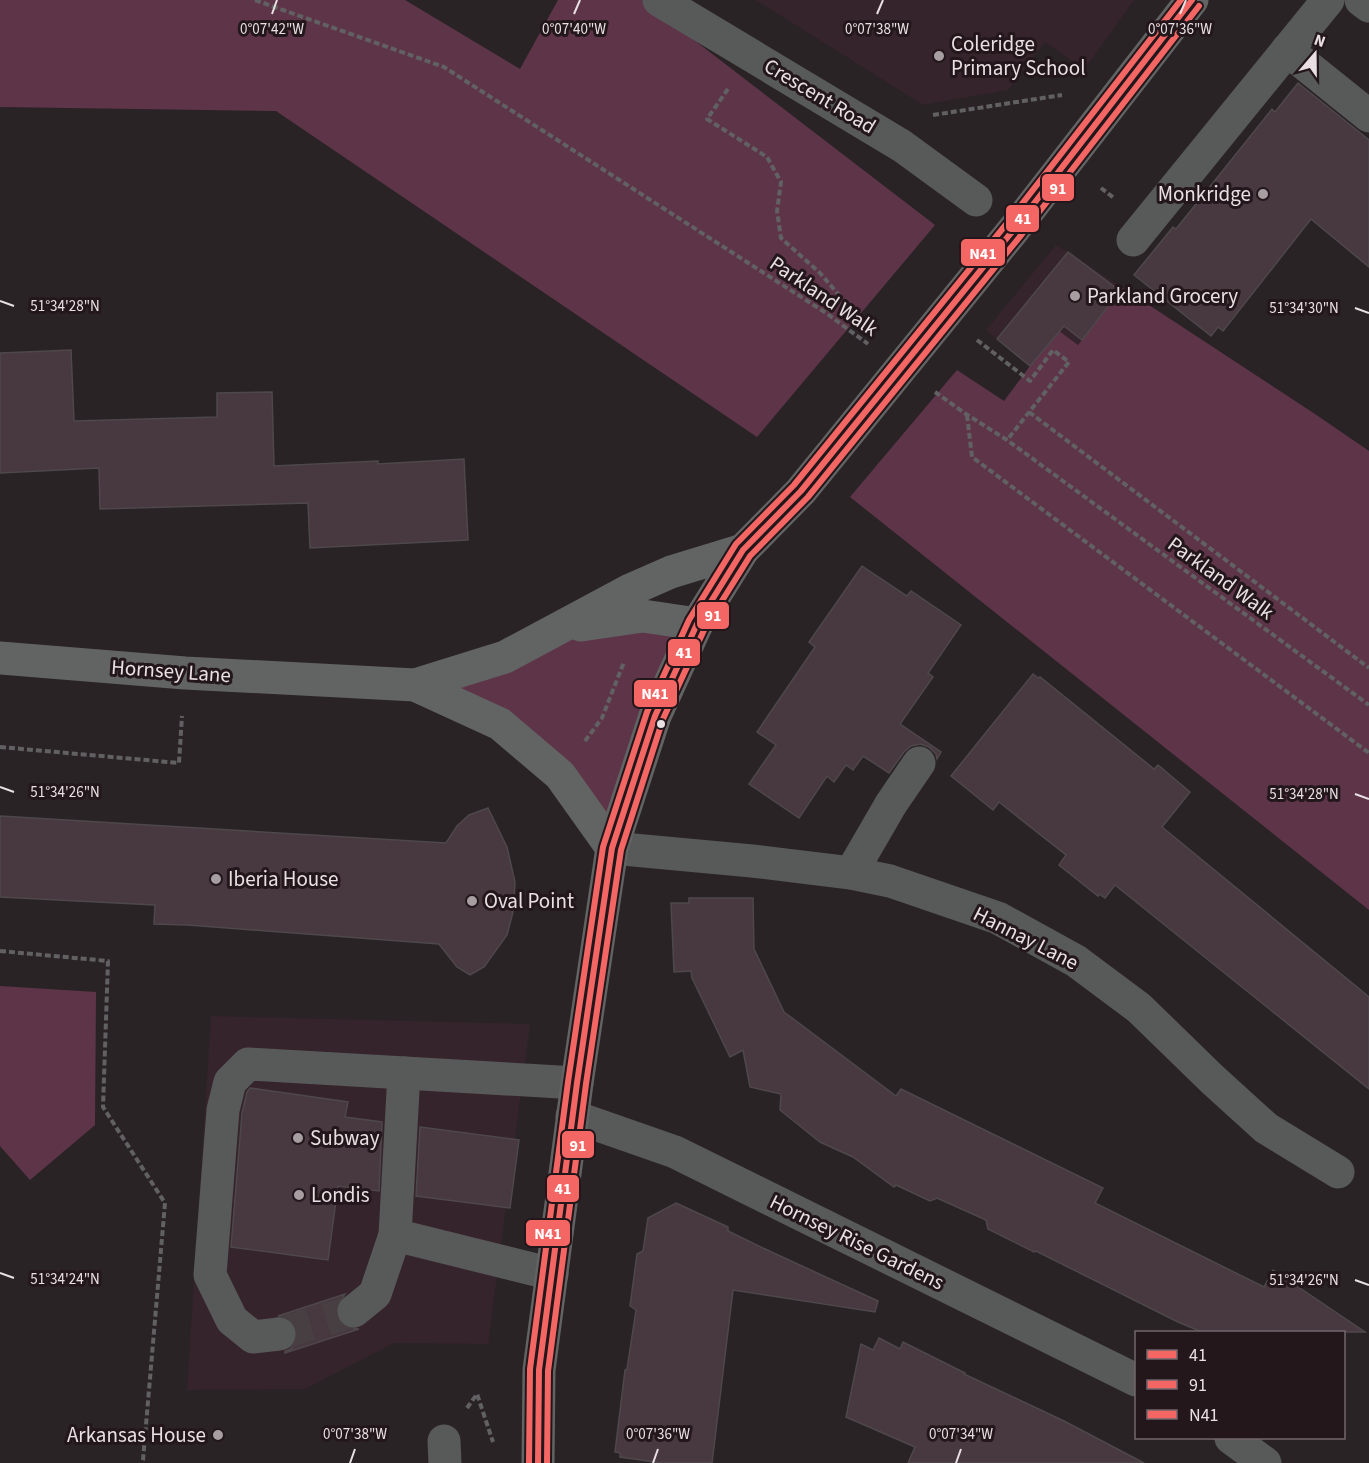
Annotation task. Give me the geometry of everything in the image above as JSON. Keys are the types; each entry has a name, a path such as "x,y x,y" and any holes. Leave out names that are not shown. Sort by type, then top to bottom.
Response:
{"main road":[{"path":"538,1463 539,1370 572,1116 612,848 655,716 698,624 743,550 801,491 924,341 1192,0"},
{"name":"Hornsey Lane","path":"0,658 185,673 415,685 505,657 630,590 671,572 743,550"},
{"name":"Hornsey Lane","path":"558,629 643,616 698,624"},
{"name":"Hornsey Lane","path":"415,685 500,724 560,775 612,848"}],"street":[{"name":"Crescent Road","path":"659,0 902,146 976,200"},
{"path":"1133,240 1328,0"},
{"path":"1361,0 1369,6"},
{"path":"1287,50 1369,116"},
{"path":"851,873 891,804 919,763"},
{"name":"Hannay Lane","path":"612,848 851,873 890,881 998,918 1076,961 1138,1008 1266,1128 1338,1172"},
{"path":"279,1334 253,1337 232,1320 210,1275 223,1110 230,1082 248,1064 577,1083"},
{"path":"354,1311 375,1294 395,1235 404,1073"},
{"name":"Hornsey Rise Gardens","path":"572,1116 675,1152 1135,1379"},
{"path":"395,1235 552,1274"},
{"path":"1234,1439 1265,1463"}],"path":[{"name":"Parkland Walk","path":"255,0 444,67 826,313 873,347"},
{"path":"902,146 928,116 1064,95"},
{"path":"707,119 767,157 782,182 777,211 781,238 820,273 839,295 826,313"},
{"path":"971,336 1030,381 1053,350 1069,362 1007,440"},
{"name":"Parkland Walk","path":"929,387 1007,440 1369,705"},
{"path":"1029,412 1369,668"},
{"path":"966,414 972,457 1369,753"},
{"path":"560,775 602,718 643,616"},
{"path":"0,747 179,763"},
{"path":"0,951 108,961 103,1107 165,1203 142,1463"},
{"path":"444,1452 477,1394 495,1447 497,1436"}],"shaded area":[{"path":"0,0 405,0 520,69 558,0 642,0 935,225 757,437 276,111 0,107"},
{"name":"Coleridge Primary School","path":"756,0 1134,0 1084,70 1045,42 1008,90 923,105"},
{"path":"1056,245 1123,288 1078,345 1059,332 1030,366 986,330"},
{"path":"1123,288 1369,451 1369,910 850,497 957,370 1004,401 1059,331 1078,345"},
{"path":"697,624 612,848 560,775 415,685 558,629"},
{"path":"0,986 96,992 95,1125 30,1180 0,1146"},
{"path":"211,1016 530,1024 488,1344 394,1343 305,1389 187,1390"}],"building":[{"name":"Monkridge","path":"1298,83 1369,140 1369,267 1311,219 1223,331 1218,327 1211,336 1134,275 1173,227 1176,229 1272,109 1275,112"},
{"name":"Parkland Grocery","path":"1068,252 1120,291 1082,340 1064,326 1030,366 997,339"},
{"path":"71,350 74,421 217,417 217,393 272,392 274,466 378,461 378,464 464,459 468,540 310,548 308,503 100,509 99,468 0,473 0,353"},
{"path":"862,566 907,596 911,591 961,625 928,673 933,677 900,724 941,752 937,759 936,754 929,747 920,744 911,746 889,773 863,756 853,770 846,765 834,782 827,776 799,818 749,784 776,745 757,732 815,647 809,642"},
{"path":"1033,674 1040,677 1154,769 1158,765 1190,792 1162,827 1369,997 1369,1089 1115,885 1105,898 1099,894 1098,896 1059,865 1066,855 999,802 993,810 951,776"},
{"name":"Iberia House","path":"488,808 507,847 515,882 513,912 507,935 484,967 470,975 457,967 439,944 154,924 155,905 0,897 0,816 446,843 457,826 469,815"},
{"path":"689,898 753,898 754,949 784,1012 896,1096 901,1089 1103,1188 1095,1203 1264,1287 1273,1270 1365,1332 1200,1331 988,1229 986,1220 937,1198 930,1201 896,1185 894,1187 853,1157 820,1142 780,1110 781,1094 750,1087 743,1050 730,1057 692,978 691,971 674,972 671,903 689,903"},
{"path":"250,1088 348,1102 345,1117 382,1122 379,1191 338,1186 328,1260 231,1247 242,1113"},
{"path":"420,1127 519,1140 510,1208 416,1196"},
{"path":"676,1203 728,1227 728,1231 765,1249 878,1301 875,1312 733,1290 712,1463 662,1463 620,1457 620,1453 615,1452 625,1370 636,1310 630,1306 637,1254 643,1251 648,1218"},
{"path":"345,1294 337,1304 336,1314 339,1322 347,1328 359,1329 285,1353 296,1342 297,1331 294,1322 287,1317 278,1316"},
{"path":"879,1338 900,1349 903,1342 1144,1463 908,1463 915,1447 846,1417 861,1344 873,1350"}],"tunnel":[{"path":"279,1334 354,1311"}],"transit line":[{"name":"N41","path":"529,1463 530,1369 568,1082 603,847 647,712 689,620 736,544 794,485 1008,222 1181,0"},
{"name":"41","path":"538,1463 539,1370 577,1083 612,848 655,716 697,624 743,550 801,491 1015,228 1192,0"},
{"name":"91","path":"547,1463 548,1371 586,1084 621,850 663,719 705,628 750,556 808,497 1022,234 1199,6"}],"place":[{"name":"Coleridge Primary School","path":"939,56"},
{"name":"Monkridge","path":"1263,194"},
{"name":"Parkland Grocery","path":"1075,296"},
{"name":"Iberia House","path":"216,879"},
{"name":"Oval Point","path":"472,901"},
{"name":"Subway","path":"298,1138"},
{"name":"Londis","path":"299,1195"},
{"name":"Arkansas House","path":"218,1435"}]}
